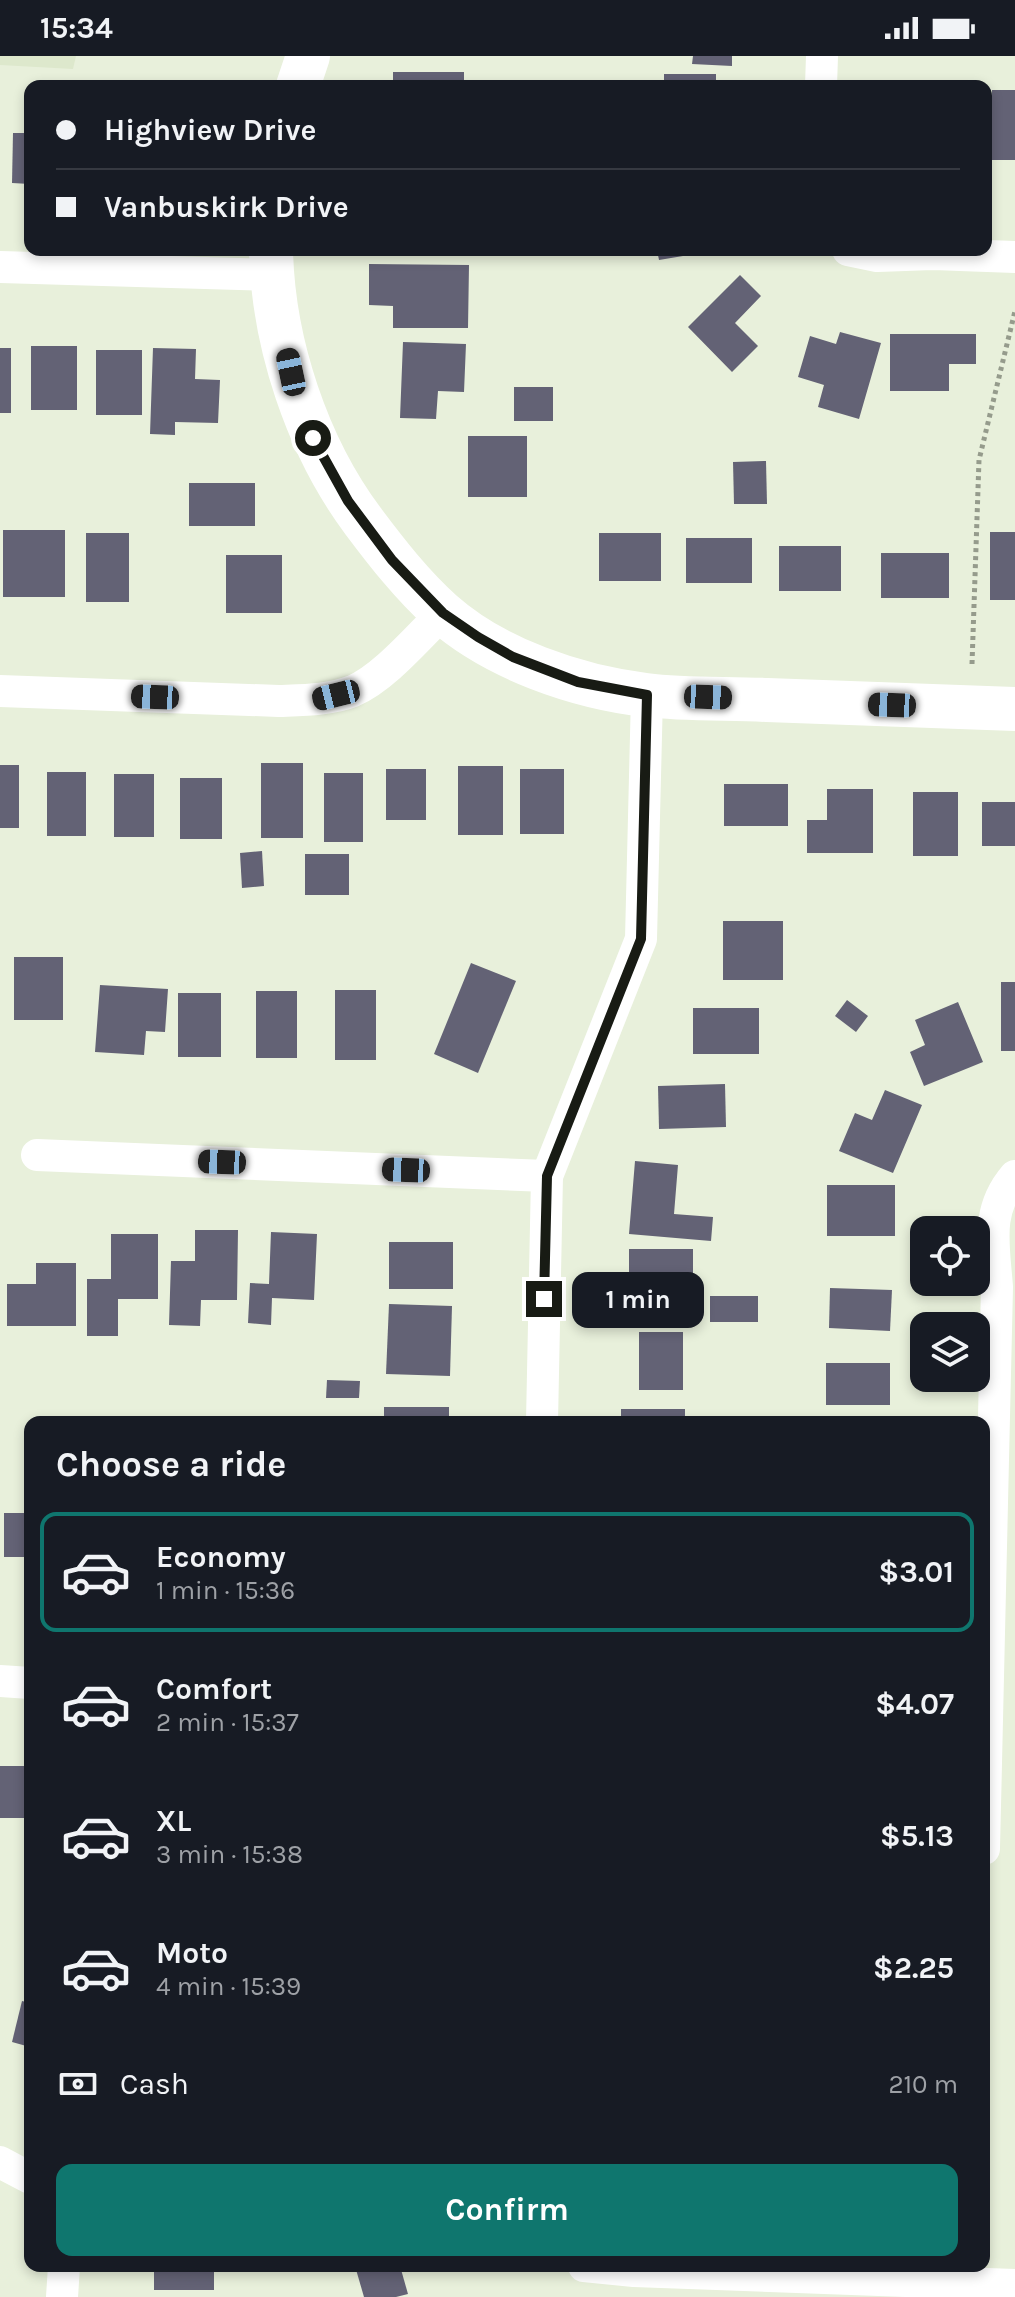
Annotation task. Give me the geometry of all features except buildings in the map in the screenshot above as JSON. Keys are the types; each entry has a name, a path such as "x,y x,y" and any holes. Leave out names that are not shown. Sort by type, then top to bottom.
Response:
{"street":[{"path":"300,80 308,56"},
{"path":"821,80 822,56"},
{"path":"988,256 1015,257"},
{"path":"0,267 272,263 291,372 313,438 348,501 392,560 443,613 513,657 578,682 647,695 1015,709"},
{"path":"0,691 264,701 317,700 354,690 381,672 443,613"},
{"path":"542,1416 547,1176 641,939 647,695"},
{"path":"37,1155 547,1176"},
{"path":"990,1590 997,1287 993,1230 997,1202 1015,1176"},
{"path":"0,1681 24,1683"},
{"path":"0,2162 24,2175"},
{"path":"62,2297 64,2272"},
{"path":"747,2272 974,2274 1015,2285"}],"path":[{"path":"972,664 979,460 1015,311"}],"shaded area":[{"path":"0,56 76,56 73,69 0,65"}],"route":[{"path":"313,438 348,501 392,560 443,613 513,657 578,682 647,695 641,939 547,1176 544,1299"}]}
